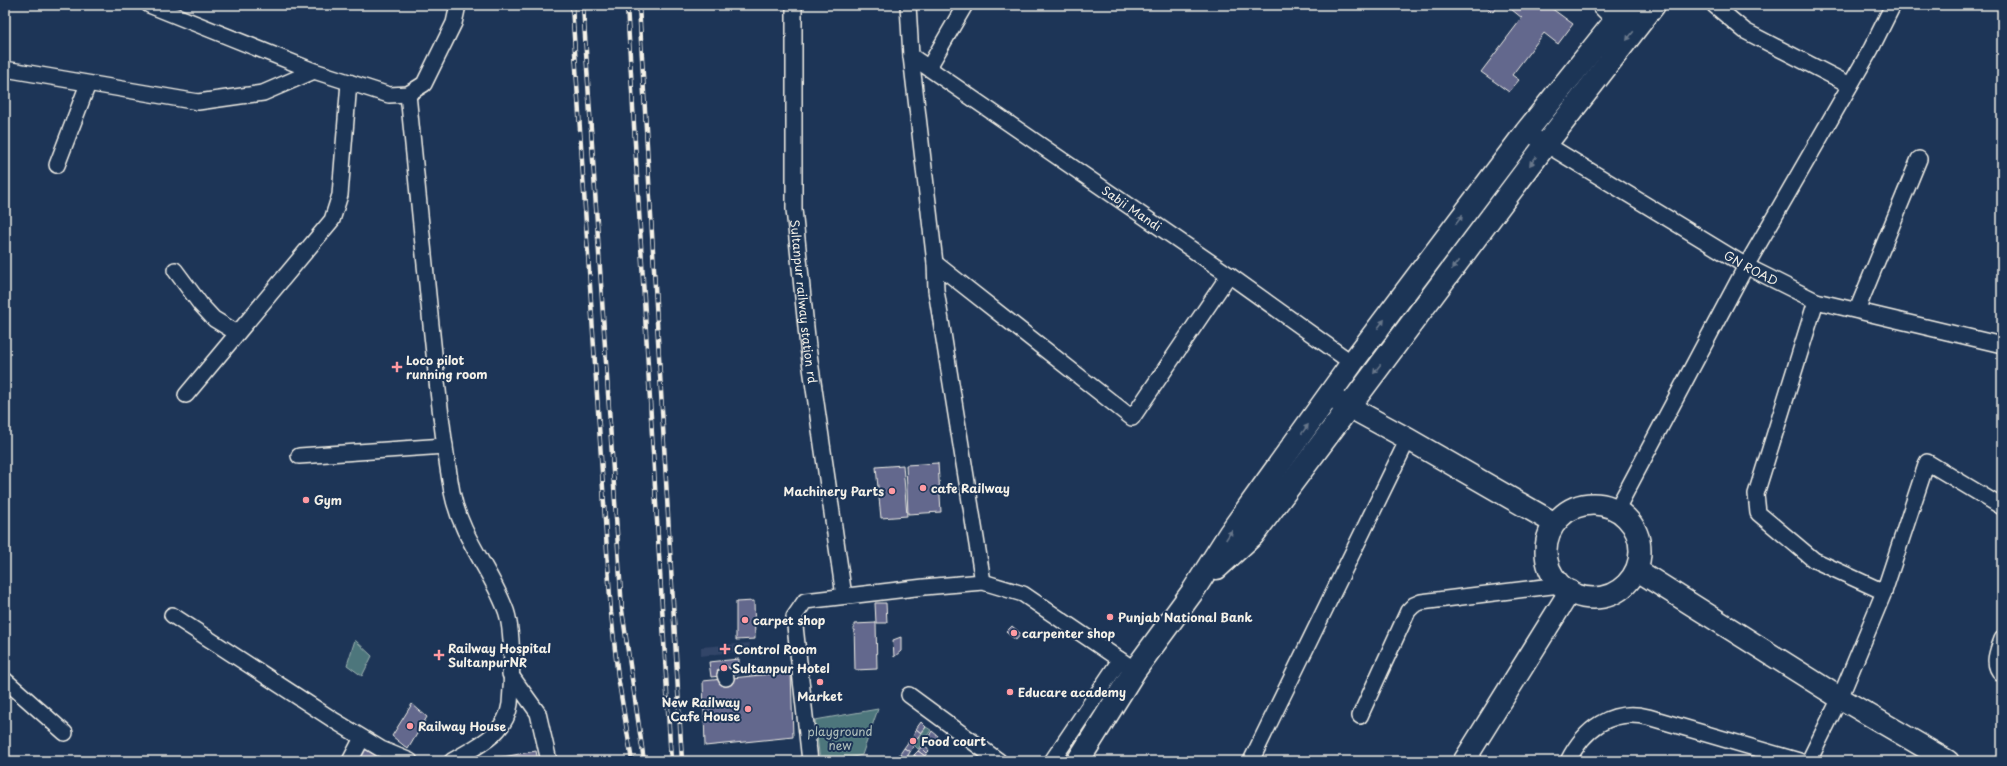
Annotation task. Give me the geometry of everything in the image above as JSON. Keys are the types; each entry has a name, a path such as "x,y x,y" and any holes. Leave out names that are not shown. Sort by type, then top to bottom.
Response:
{"main road":[{"path":"1078,761 1127,670 1193,591 1253,535 1546,144 1654,5"},
{"path":"1193,591 1230,533 1352,362 1526,132 1616,10"}],"street":[{"path":"150,5 314,71 389,95 408,94 424,84 454,23 458,5"},
{"name":"Sultanpur railway station rd","path":"794,5 794,209 808,347 844,596"},
{"path":"908,5 911,56 935,263 936,290 983,582"},
{"path":"929,67 965,5"},
{"path":"1714,5 1745,32 1850,86"},
{"path":"1617,509 1746,266 1871,49 1893,5"},
{"name":"Sabji Mandi","path":"911,56 1229,275 1352,362"},
{"path":"5,69 198,102 262,93 314,71"},
{"path":"186,395 332,220 340,195 349,82"},
{"path":"57,165 88,84"},
{"path":"408,94 421,238 439,405 453,493 462,528 506,609 511,636 508,715 500,729 492,737 452,761"},
{"name":"GN ROAD","path":"1526,132 1746,266 1816,301 2002,345"},
{"path":"1857,310 1919,159"},
{"path":"935,263 1132,418 1229,275"},
{"path":"175,270 214,319 238,333"},
{"path":"1816,301 1756,494 1758,513 1814,560 1884,592"},
{"path":"1328,396 1408,439 1554,523"},
{"path":"1251,761 1408,439"},
{"path":"299,456 446,446"},
{"path":"1809,761 1840,698 1884,592 1927,462 2002,507"},
{"path":"1594,503 1617,509 1634,525 1641,547 1637,570 1623,588 1603,597 1580,597 1565,588 1548,567 1546,544 1554,523 1571,508 1594,503"},
{"path":"1637,570 1840,698 1946,760"},
{"path":"810,761 794,616 805,601 924,587 983,582 1023,594 1140,679 1138,685 1090,761"},
{"path":"1360,716 1408,611 1414,605 1421,602 1565,588"},
{"path":"1464,761 1565,588"},
{"path":"172,615 362,738 410,761"},
{"path":"2002,639 1996,657 1996,665 2002,674"},
{"path":"1052,761 1127,670"},
{"path":"510,674 538,713 549,761"},
{"path":"5,680 65,733"},
{"path":"909,695 999,761"},
{"path":"1568,761 1576,745 1589,731 1598,725 1621,715 1630,714 1648,717 1799,761"},
{"path":"350,761 362,738"}],"shaded area":[{"name":"Control Room","path":"750,643 749,650 701,656 701,647"}],"green space":[{"path":"355,640 372,656 362,676 347,665"},
{"name":"playground new","path":"878,709 862,755 836,761 820,761 815,720"},
{"path":"926,727 931,730 918,749 914,745"}],"building":[{"path":"1484,5 1498,5 1493,12"},
{"path":"1506,5 1547,5 1573,24 1558,44 1544,33 1512,75 1519,80 1509,92 1481,72 1522,18"},
{"name":"cafe Railway","path":"938,463 941,512 908,514 906,465"},
{"name":"Machinery Parts","path":"903,465 907,516 881,518 876,467"},
{"name":"carpet shop","path":"754,601 755,639 736,640 736,602"},
{"path":"875,603 886,603 887,623 876,623"},
{"path":"876,623 877,669 855,670 854,624"},
{"name":"carpenter shop","path":"1012,626 1021,634 1016,640 1006,632"},
{"path":"901,637 901,651 894,657 893,640"},
{"name":"Sultanpur Hotel","path":"739,659 739,674 711,677 709,662"},
{"name":"New Railway Cafe House","path":"791,672 793,737 705,746 703,681"},
{"name":"Railway House","path":"412,704 427,717 408,749 392,736"},
{"path":"921,722 926,727 921,733 916,729"},
{"path":"916,729 921,733 916,740 913,737"},
{"path":"932,731 938,736 934,744 928,738"},
{"name":"Food court","path":"913,737 916,740 914,745 909,741"},
{"path":"909,741 914,745 910,752 904,748"},
{"path":"923,743 929,751 927,753 921,747"},
{"path":"364,745 396,761 353,761"},
{"path":"921,747 927,753 925,756 918,751"},
{"path":"904,748 910,752 906,759 900,754"},
{"path":"536,751 538,761 481,761"},
{"path":"918,751 925,756 921,760 914,755"},
{"path":"900,754 906,759 905,761 896,759"},
{"path":"914,755 921,760 912,761"}],"railway":[{"path":"572,5 611,613 618,677 632,761"},
{"path":"583,5 622,610 644,761"},
{"path":"627,5 671,761"},
{"path":"639,5 682,761"}],"place":[{"name":"Loco pilot running room","path":"397,367"},
{"name":"cafe Railway","path":"923,488"},
{"name":"Machinery Parts","path":"892,491"},
{"name":"Gym","path":"306,500"},
{"name":"Punjab National Bank","path":"1110,617"},
{"name":"carpet shop","path":"745,620"},
{"name":"carpenter shop","path":"1014,633"},
{"name":"Control Room","path":"725,649"},
{"name":"Railway Hospital SultanpurNR","path":"439,655"},
{"name":"Sultanpur Hotel","path":"724,668"},
{"name":"Market","path":"820,682"},
{"name":"Educare academy","path":"1010,692"},
{"name":"New Railway Cafe House","path":"748,709"},
{"name":"Railway House","path":"410,726"},
{"name":"Food court","path":"913,741"}]}
